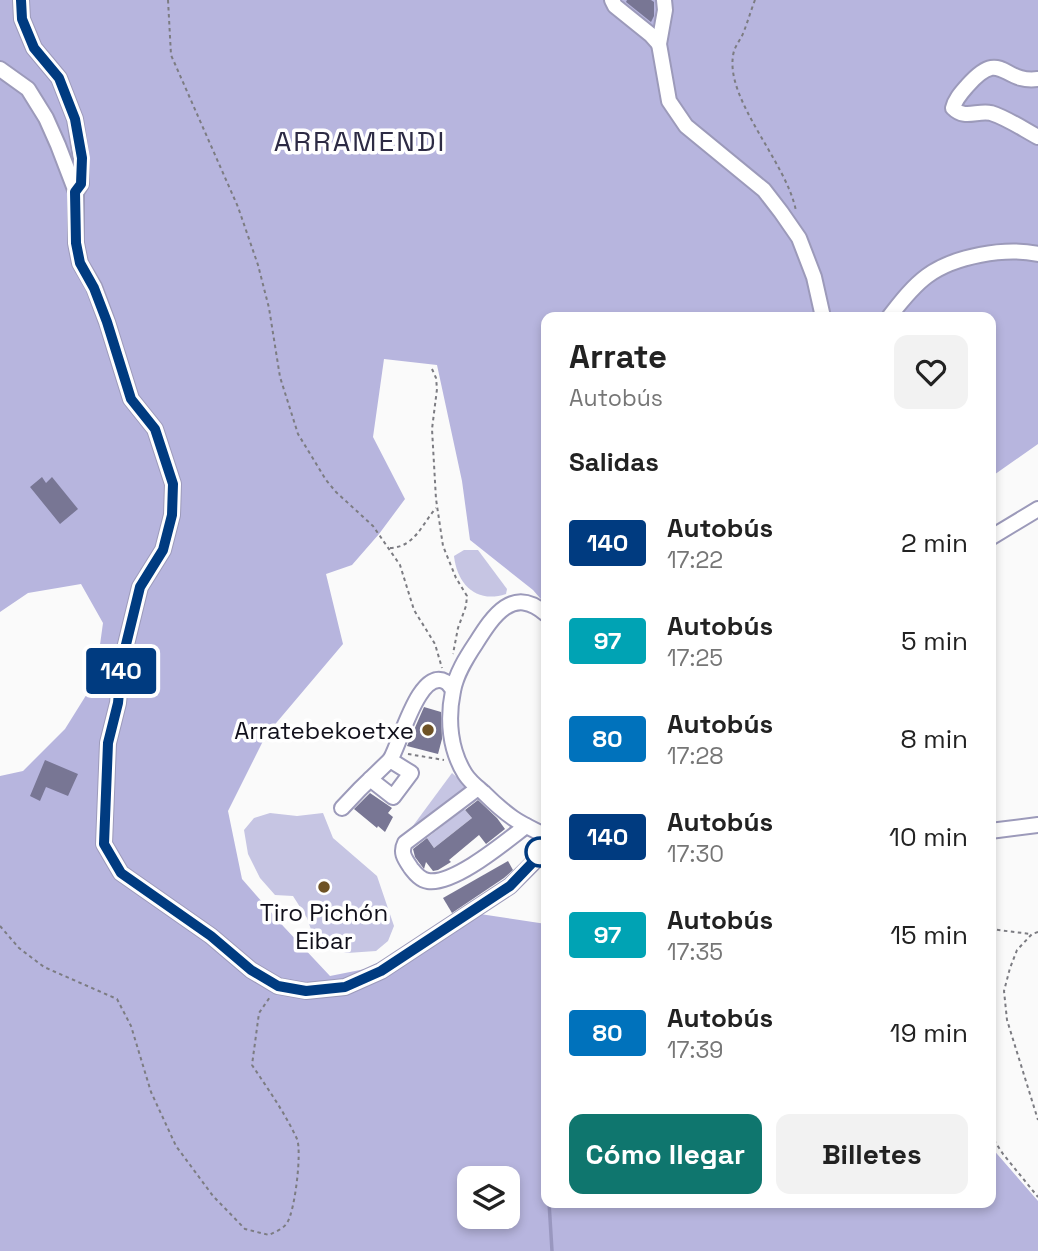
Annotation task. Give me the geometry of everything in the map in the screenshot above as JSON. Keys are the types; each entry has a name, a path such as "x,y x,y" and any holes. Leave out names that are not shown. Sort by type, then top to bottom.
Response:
{"street":[{"path":"21,0 22,19 34,48 59,78 75,119 82,158 81,184 75,192"},
{"path":"612,0 615,6 659,44"},
{"path":"664,0 665,10 659,44 669,101 686,126 764,190 799,238 814,277 822,312"},
{"path":"1038,79 1026,79 992,67 978,75 954,102 953,108 965,115 988,112 1038,136"},
{"path":"0,69 28,89 58,145 75,192 76,243 80,263 94,288 107,322 131,399 155,429 173,484 172,515 163,550 140,587 122,661 118,703 108,743 104,844 121,873 211,936 251,970 278,986 306,991 345,987 381,971 510,886 541,851"},
{"path":"893,312 927,276 953,262 990,253 1038,254"},
{"path":"996,534 1038,509"},
{"path":"541,610 523,602 498,612 489,621 450,686 451,738 454,752 467,777 519,822 541,833"},
{"path":"342,808 393,755 416,699 424,688 430,682 438,680 450,686"},
{"path":"370,779 393,797 411,773 393,755"},
{"path":"478,788 402,848 402,854 424,881 438,881 457,874 494,852 519,822"},
{"path":"996,831 1038,825"}],"path":[{"path":"168,0 172,55 238,207 258,265 269,308 280,377 298,434 326,480 373,526 400,565 414,610 435,644 450,686"},
{"path":"755,0 733,56 737,90 788,186 797,217"},
{"path":"432,369 437,388 432,429 437,507 443,546 456,578 467,596 453,654"},
{"path":"389,548 398,548 417,536 437,507"},
{"path":"393,755 459,762"},
{"path":"0,926 19,948 44,967 117,999 131,1026 151,1091 176,1146 212,1196 244,1229 269,1236 285,1226 291,1215 296,1193 298,1142 278,1103 252,1065 259,1013 278,986"},
{"path":"996,930 1032,934 1038,932"},
{"path":"1032,934 1017,950 1004,992 1007,1020 1038,1120"},
{"path":"996,1143 1038,1197"}],"shaded area":[{"path":"0,0 1038,0 1038,444 996,473 996,312 541,312 541,599 470,540 462,481 437,365 384,359 373,437 405,499 352,565 326,574 343,644 266,735 228,811 242,879 330,976 365,969 480,914 541,923 541,1208 996,1208 996,1153 1038,1201 1038,1251 0,1251 0,776 23,771 65,729 95,681 103,623 81,584 28,593 0,612"},
{"path":"464,550 478,550 507,589 506,594 477,594 464,583 454,556"},
{"path":"452,773 467,786 406,841 404,838"},
{"path":"464,809 472,818 434,848 427,838"},
{"name":"Tiro Pichón Eibar","path":"270,813 297,816 323,813 333,838 377,876 394,926 388,941 376,951 347,953 322,946 314,938 307,918 293,896 275,895 260,878 248,854 244,830 254,818"}],"building":[{"path":"626,2 654,2 651,22"},
{"path":"42,477 46,483 52,477 78,509 60,524 30,487"},
{"name":"Arratebekoetxe","path":"424,707 441,712 442,739 438,754 407,746"},
{"path":"45,760 78,774 68,796 46,787 40,801 30,796"},
{"path":"370,793 392,808 388,813 393,817 385,832 354,809"},
{"path":"478,800 505,829 486,844 479,835 449,860 451,862 438,870 433,871 426,862 424,869 415,857 413,849 427,838 434,848 472,818 465,810"},
{"path":"508,861 513,870 452,913 443,898"}],"waterway":[{"path":"549,1208 552,1251"}],"bus line":[{"name":"140","path":"21,0 22,19 34,48 59,78 75,119 82,158 81,184 75,192 76,243 80,263 94,288 107,322 131,399 155,429 173,484 172,515 163,550 140,587 122,661 118,703 108,743 104,844 121,873 211,936 251,970 278,986 306,991 345,987 381,971 510,886 541,851"}],"place":[{"name":"Arratebekoetxe","path":"428,730"},
{"name":"Tiro Pichón Eibar","path":"324,887"}],"district":[{"name":"ARRAMENDI","path":"360,141"}]}
